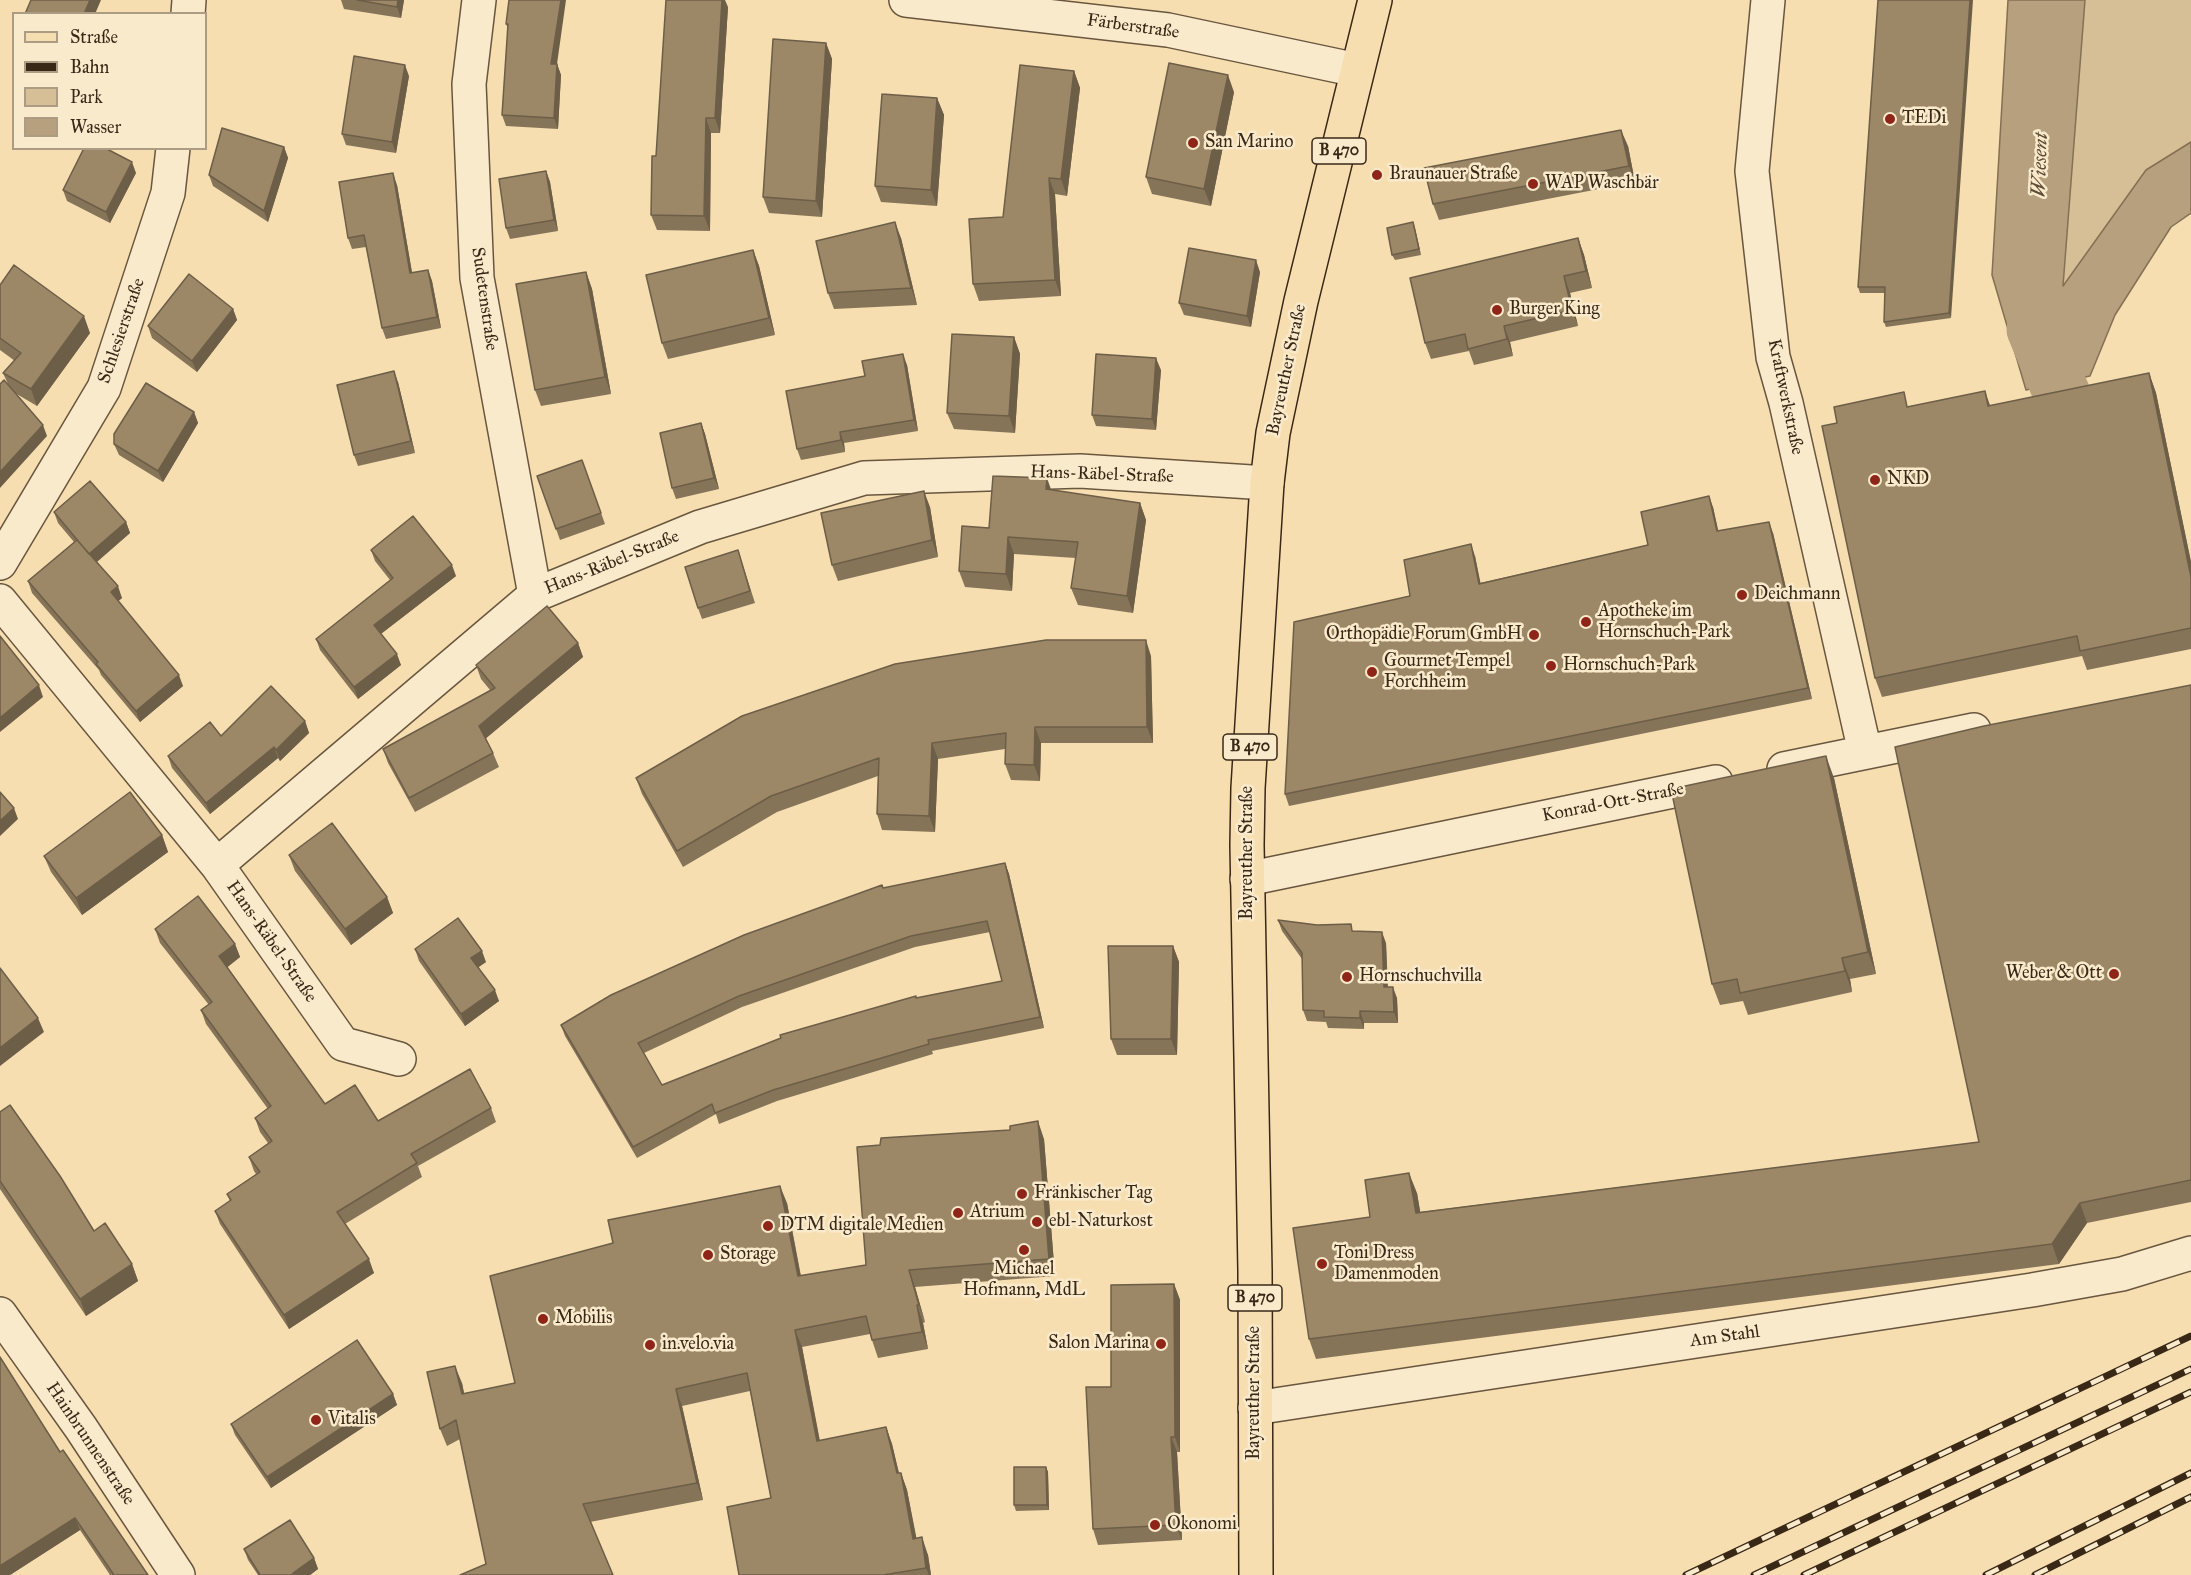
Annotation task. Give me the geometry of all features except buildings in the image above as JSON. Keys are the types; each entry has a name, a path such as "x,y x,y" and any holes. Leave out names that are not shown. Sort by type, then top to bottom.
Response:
{"main road":[{"name":"Bayreuther Straße","path":"1256,1575 1256,1271 1247,879 1248,788 1267,483 1273,433 1301,301 1375,0"}],"street":[{"name":"Sudetenstraße","path":"479,0 469,84 477,278 535,595"},
{"name":"Färberstraße","path":"906,0 1168,30 1357,70"},
{"name":"Kraftwerkstraße","path":"1768,0 1752,171 1773,357 1786,403 1865,752"},
{"name":"Schlesierstraße","path":"0,563 104,388 168,193 173,150"},
{"name":"Hans-Räbel-Straße","path":"399,1059 343,1044 218,865 535,595 700,527 864,478 1080,471 1267,483"},
{"path":"0,601 218,865"},
{"name":"Konrad-Ott-Straße","path":"1247,879 2006,723"},
{"name":"Am Stahl","path":"1255,1408 2020,1292 2122,1274 2191,1253"},
{"name":"Hainbrunnenstraße","path":"0,1314 81,1428 178,1575"}],"green space":[{"path":"2085,0 2191,0 2191,142 2146,170 2062,287"}],"water":[{"path":"2008,0 2085,0 2063,286 2146,170 2191,142 2191,213 2171,227 2115,315 2090,376 2026,390 1992,275"}],"waterway":[{"name":"Wiesent","path":"2035,329 2063,397"}],"railway":[{"path":"1686,1575 2191,1336"},
{"path":"1754,1575 2191,1369"},
{"path":"1804,1575 2191,1392"},
{"path":"1986,1575 2191,1473"},
{"path":"2035,1575 2191,1497"}],"place":[{"name":"TEDi","path":"1890,119"},
{"name":"San Marino","path":"1193,143"},
{"name":"Braunauer Straße","path":"1377,175"},
{"name":"WAP Waschbär","path":"1533,184"},
{"name":"Burger King","path":"1497,310"},
{"name":"NKD","path":"1875,480"},
{"name":"Deichmann","path":"1742,595"},
{"name":"Apotheke im Hornschuch-Park","path":"1586,622"},
{"name":"Orthopädie Forum GmbH","path":"1534,635"},
{"name":"Hornschuch-Park","path":"1551,666"},
{"name":"Gourmet Tempel Forchheim","path":"1372,672"},
{"name":"Weber & Ott","path":"2114,974"},
{"name":"Hornschuchvilla","path":"1347,977"},
{"name":"Fränkischer Tag","path":"1022,1194"},
{"name":"Atrium","path":"958,1213"},
{"name":"ebl-Naturkost","path":"1037,1222"},
{"name":"DTM digitale Medien","path":"768,1226"},
{"name":"Michael Hofmann, MdL","path":"1024,1250"},
{"name":"Storage","path":"708,1255"},
{"name":"Toni Dress Damenmoden","path":"1322,1264"},
{"name":"Mobilis","path":"543,1319"},
{"name":"Salon Marina","path":"1161,1344"},
{"name":"in.velo.via","path":"650,1345"},
{"name":"Vitalis","path":"316,1420"},
{"name":"Okonomi","path":"1155,1525"}]}
